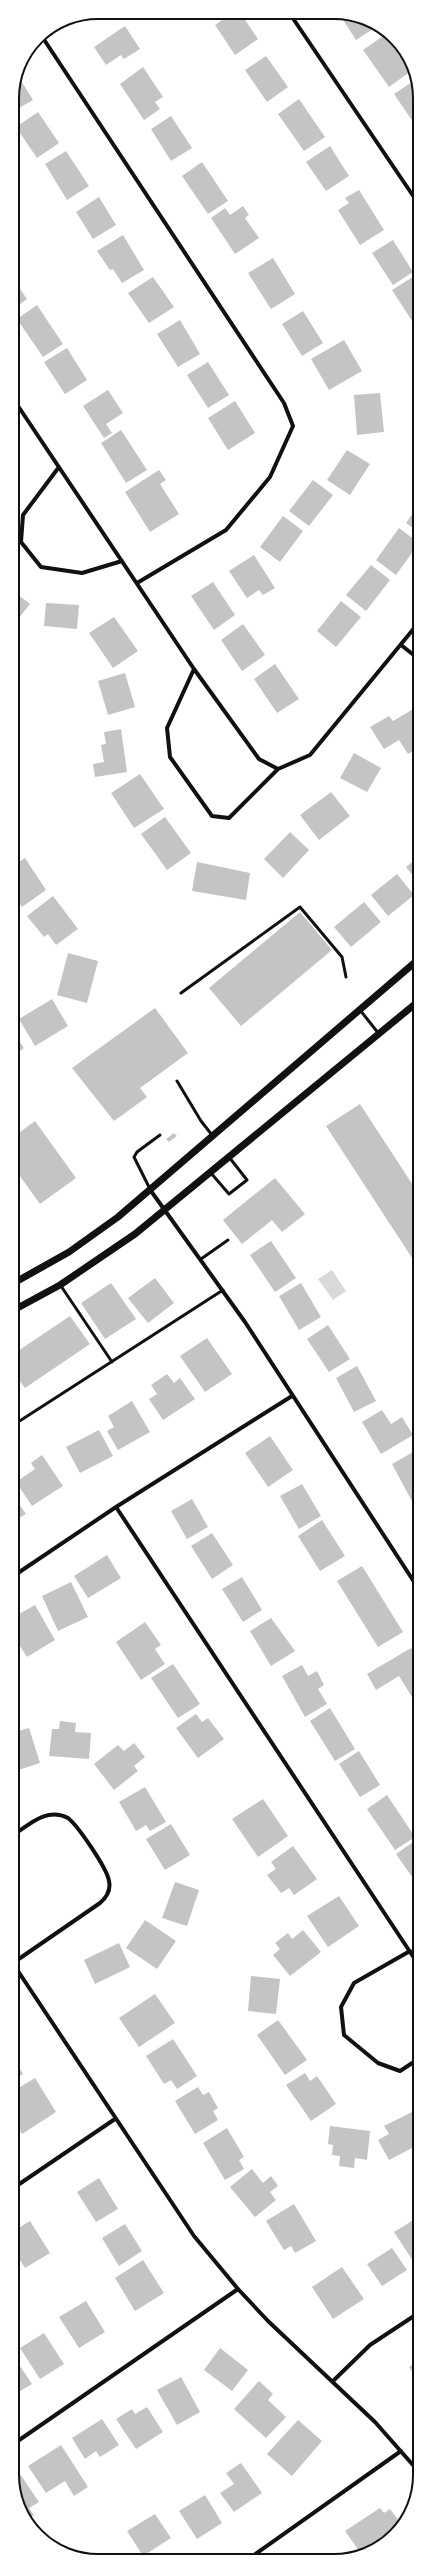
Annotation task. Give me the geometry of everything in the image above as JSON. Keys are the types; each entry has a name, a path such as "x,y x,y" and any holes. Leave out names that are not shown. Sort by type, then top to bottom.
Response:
{"street":[{"path":"293,19 413,196"},
{"path":"44,40 284,403 293,426 270,477 226,530 137,584"},
{"path":"19,407 194,669 259,759 278,769"},
{"path":"59,467 23,515 21,542 41,566 82,573 122,561"},
{"path":"194,669 167,728 170,757 212,816 229,818 278,769 310,755 413,630"},
{"path":"401,645 413,654"},
{"path":"19,1280 96,1234 151,1191 359,1009 413,964"},
{"path":"19,1307 60,1285 119,1246 230,1157 413,1006"},
{"path":"151,1191 223,1290 413,1580"},
{"path":"19,1572 116,1507 292,1396"},
{"path":"116,1507 413,1956"},
{"path":"19,1832 44,1816 59,1814 68,1818 106,1873 109,1887 107,1896 100,1903 19,1958"},
{"path":"410,1951 354,1983 341,2007 344,2035 378,2063 400,2071 413,2063"},
{"path":"19,1974 194,2236 238,2289 268,2321 333,2381 413,2464"},
{"path":"19,2184 115,2119"},
{"path":"19,2440 238,2289"},
{"path":"333,2381 370,2345 413,2317"},
{"path":"256,2554 401,2451"}],"lane":[{"path":"181,993 300,907 342,957 346,976"},
{"path":"359,1009 379,1034"},
{"path":"177,1081 201,1122 214,1136"},
{"path":"151,1191 134,1158 138,1152 160,1135"},
{"path":"210,1172 229,1194 248,1180 230,1157"},
{"path":"201,1259 228,1240"},
{"path":"60,1285 112,1362"},
{"path":"19,1421 223,1290"}],"shaded area":[{"path":"332,1270 346,1291 333,1300 318,1279"}],"building":[{"path":"224,19 244,19 258,39 235,55 215,25"},
{"path":"343,20 355,22 373,29 356,40"},
{"path":"125,26 140,49 124,59 121,55 106,65 94,47"},
{"path":"383,36 400,54 409,72 389,87 363,50"},
{"path":"266,56 288,87 267,102 245,70"},
{"path":"143,67 163,97 155,102 160,109 144,120 120,84"},
{"path":"21,81 33,100 19,108 19,93"},
{"path":"411,83 413,93 413,122 394,94"},
{"path":"299,99 325,137 304,151 278,114"},
{"path":"38,112 59,143 37,158 19,131 19,125"},
{"path":"171,116 192,148 171,161 151,129"},
{"path":"330,146 349,176 326,191 306,162"},
{"path":"66,151 89,186 67,200 45,164"},
{"path":"202,162 228,201 208,214 182,176"},
{"path":"359,190 384,230 360,245 338,210 349,203 345,198"},
{"path":"99,197 116,225 93,239 76,212"},
{"path":"243,206 249,215 245,218 259,238 235,254 211,218 225,208 230,215"},
{"path":"123,235 144,270 122,283 113,269 110,270 97,251"},
{"path":"393,240 413,272 393,285 372,253"},
{"path":"273,258 295,294 271,309 248,273"},
{"path":"153,277 174,307 149,323 128,293"},
{"path":"413,277 413,322 392,290"},
{"path":"19,287 27,299 19,305"},
{"path":"37,305 63,344 43,357 19,322 19,318"},
{"path":"303,311 323,343 302,356 282,324"},
{"path":"180,320 200,354 178,367 157,334"},
{"path":"344,340 362,371 329,390 311,359"},
{"path":"67,348 87,380 65,394 44,362"},
{"path":"208,362 229,395 208,408 187,375"},
{"path":"108,390 123,413 106,424 112,433 104,438 83,406"},
{"path":"380,393 384,432 357,435 354,395"},
{"path":"235,401 255,433 228,450 208,418"},
{"path":"121,430 147,470 126,483 101,443"},
{"path":"347,450 370,464 350,495 327,480"},
{"path":"159,470 166,480 160,484 179,514 150,532 125,492"},
{"path":"313,480 333,495 309,526 289,511"},
{"path":"413,513 413,528 406,523"},
{"path":"283,516 303,531 280,562 260,547"},
{"path":"399,528 413,538 413,551 396,575 376,560"},
{"path":"254,555 275,588 263,595 259,590 247,598 229,571"},
{"path":"371,565 390,580 366,611 346,595"},
{"path":"213,582 235,615 214,630 191,596"},
{"path":"19,595 30,604 19,618"},
{"path":"341,601 361,617 336,647 317,631"},
{"path":"46,603 79,605 77,629 44,626"},
{"path":"114,617 138,651 113,668 89,633"},
{"path":"243,624 265,655 242,671 221,640"},
{"path":"275,664 299,699 277,713 254,679"},
{"path":"125,673 135,707 108,715 98,681"},
{"path":"413,709 413,751 408,754 399,740 384,749 370,727 389,716 393,721"},
{"path":"121,729 127,772 95,777 93,764 104,762 101,745 106,744 104,732"},
{"path":"354,753 381,768 367,792 340,778"},
{"path":"140,774 164,809 134,828 111,793"},
{"path":"331,792 350,816 319,840 300,815"},
{"path":"165,817 191,853 167,870 141,834"},
{"path":"290,832 309,850 283,878 264,859"},
{"path":"25,858 46,890 22,907 19,902 19,862"},
{"path":"197,862 250,873 246,900 192,891"},
{"path":"413,862 413,876 406,867"},
{"path":"397,874 413,894 413,896 388,916 371,895"},
{"path":"53,896 78,929 56,945 48,934 44,937 27,916"},
{"path":"364,902 381,922 351,947 334,927"},
{"path":"300,912 332,950 241,1026 209,988"},
{"path":"68,953 98,961 87,1003 57,995"},
{"path":"52,999 68,1026 35,1046 19,1019"},
{"path":"155,1008 188,1053 140,1088 147,1097 114,1121 72,1068"},
{"path":"19,1041 24,1048 19,1052"},
{"path":"360,1104 413,1185 413,1259 326,1126"},
{"path":"35,1121 76,1178 40,1204 19,1175 19,1133"},
{"path":"174,1133 177,1136 169,1142 166,1139"},
{"path":"275,1178 305,1214 282,1232 272,1220 242,1244 223,1220"},
{"path":"271,1241 296,1278 275,1292 250,1255"},
{"path":"155,1278 174,1303 148,1323 128,1298"},
{"path":"111,1283 136,1319 105,1339 81,1303"},
{"path":"301,1283 321,1317 299,1330 279,1296"},
{"path":"70,1316 90,1344 25,1388 19,1380 19,1350"},
{"path":"328,1325 350,1359 329,1372 307,1339"},
{"path":"207,1338 232,1374 205,1392 180,1356"},
{"path":"357,1366 376,1401 354,1412 336,1378"},
{"path":"167,1374 174,1383 180,1378 195,1399 163,1420 149,1399 157,1394 151,1385"},
{"path":"132,1401 150,1432 118,1450 107,1431 114,1427 108,1416"},
{"path":"382,1410 391,1424 402,1417 413,1435 381,1454 362,1422"},
{"path":"99,1430 113,1456 80,1473 66,1447"},
{"path":"270,1436 293,1470 268,1487 245,1453"},
{"path":"413,1452 413,1503 392,1464"},
{"path":"42,1455 63,1486 32,1506 19,1486 19,1480 35,1469 31,1463"},
{"path":"302,1484 321,1516 299,1529 280,1496"},
{"path":"192,1499 208,1527 187,1539 171,1511"},
{"path":"19,1504 26,1514 19,1518"},
{"path":"322,1520 345,1556 320,1571 298,1536"},
{"path":"212,1533 233,1565 212,1579 191,1546"},
{"path":"107,1555 121,1578 88,1598 74,1576"},
{"path":"362,1566 403,1632 378,1647 337,1581"},
{"path":"242,1577 262,1610 243,1622 222,1589"},
{"path":"71,1582 88,1617 58,1631 42,1596"},
{"path":"35,1605 55,1640 27,1657 19,1644 19,1614"},
{"path":"271,1618 295,1651 271,1666 250,1631"},
{"path":"145,1622 161,1645 155,1649 165,1664 141,1680 116,1642"},
{"path":"411,1648 413,1651 413,1699 399,1676 376,1690 367,1674"},
{"path":"173,1664 200,1704 178,1718 151,1678"},
{"path":"302,1665 308,1676 317,1671 324,1685 318,1689 327,1704 305,1717 282,1676"},
{"path":"330,1708 355,1749 335,1761 310,1721"},
{"path":"196,1714 202,1722 208,1718 224,1739 198,1758 176,1728"},
{"path":"60,1721 76,1723 75,1732 91,1733 89,1759 49,1756 52,1729 59,1729"},
{"path":"29,1728 40,1763 19,1770 19,1731"},
{"path":"134,1743 145,1757 134,1766 138,1771 114,1790 94,1764 118,1745 124,1751"},
{"path":"359,1751 380,1785 360,1797 339,1764"},
{"path":"145,1787 166,1822 150,1831 146,1825 136,1831 119,1802"},
{"path":"387,1795 413,1834 413,1838 395,1850 367,1809"},
{"path":"263,1799 288,1836 258,1857 232,1819"},
{"path":"171,1824 190,1855 165,1870 146,1839"},
{"path":"413,1842 413,1878 396,1854"},
{"path":"293,1846 317,1879 294,1895 289,1888 281,1893 267,1875 276,1869 271,1862"},
{"path":"175,1882 199,1890 187,1926 162,1918"},
{"path":"339,1896 359,1926 328,1947 307,1916"},
{"path":"145,1920 176,1941 157,1969 126,1948"},
{"path":"303,1930 321,1952 290,1976 273,1955 280,1949 275,1943 288,1933 292,1939"},
{"path":"119,1943 130,1967 95,1984 84,1960"},
{"path":"251,1976 280,1979 276,2014 248,2011"},
{"path":"155,1994 175,2023 139,2047 119,2018"},
{"path":"278,2020 307,2060 285,2075 257,2035"},
{"path":"173,2039 197,2076 177,2089 171,2080 164,2084 146,2056"},
{"path":"19,2068 23,2074 19,2076"},
{"path":"305,2073 310,2081 317,2076 336,2104 311,2121 286,2085"},
{"path":"35,2078 56,2112 22,2134 19,2129 19,2088"},
{"path":"198,2087 203,2095 209,2092 218,2108 213,2111 218,2120 195,2134 175,2101"},
{"path":"413,2112 413,2148 389,2160 378,2140 389,2134 384,2126"},
{"path":"330,2126 370,2131 367,2160 355,2158 354,2168 339,2166 340,2156 332,2155 333,2145 328,2144"},
{"path":"227,2128 244,2157 239,2160 244,2169 225,2180 203,2143"},
{"path":"252,2169 263,2183 271,2176 278,2186 270,2192 276,2200 255,2217 230,2187"},
{"path":"99,2178 118,2209 96,2222 77,2192"},
{"path":"294,2204 316,2241 295,2253 291,2246 284,2250 266,2221"},
{"path":"413,2220 413,2261 394,2232"},
{"path":"30,2221 50,2253 25,2268 19,2259 19,2228"},
{"path":"125,2224 142,2251 119,2266 102,2238"},
{"path":"392,2248 407,2270 382,2286 367,2264"},
{"path":"143,2260 164,2293 135,2311 115,2278"},
{"path":"342,2267 364,2299 333,2319 312,2287"},
{"path":"86,2301 105,2332 79,2348 59,2317"},
{"path":"44,2333 64,2364 40,2379 20,2348"},
{"path":"220,2348 248,2370 232,2391 204,2370"},
{"path":"19,2364 32,2384 19,2392"},
{"path":"413,2364 413,2372 409,2367"},
{"path":"181,2377 200,2412 177,2425 157,2390"},
{"path":"259,2381 273,2394 268,2400 286,2417 266,2438 234,2409"},
{"path":"147,2407 163,2432 136,2449 116,2419 132,2409 135,2414"},
{"path":"102,2419 119,2445 100,2457 96,2451 85,2459 72,2438"},
{"path":"298,2420 322,2441 292,2476 267,2454"},
{"path":"61,2445 88,2487 74,2496 65,2481 46,2493 28,2466"},
{"path":"241,2463 262,2493 234,2512 220,2493 234,2484 226,2473"},
{"path":"20,2474 39,2502 29,2508 34,2515 31,2517 23,2501"},
{"path":"205,2495 222,2523 197,2539 179,2511"},
{"path":"380,2508 384,2513 390,2509 399,2521 382,2538 359,2550 345,2531"},
{"path":"155,2514 171,2538 146,2554 142,2554 127,2531"}]}
